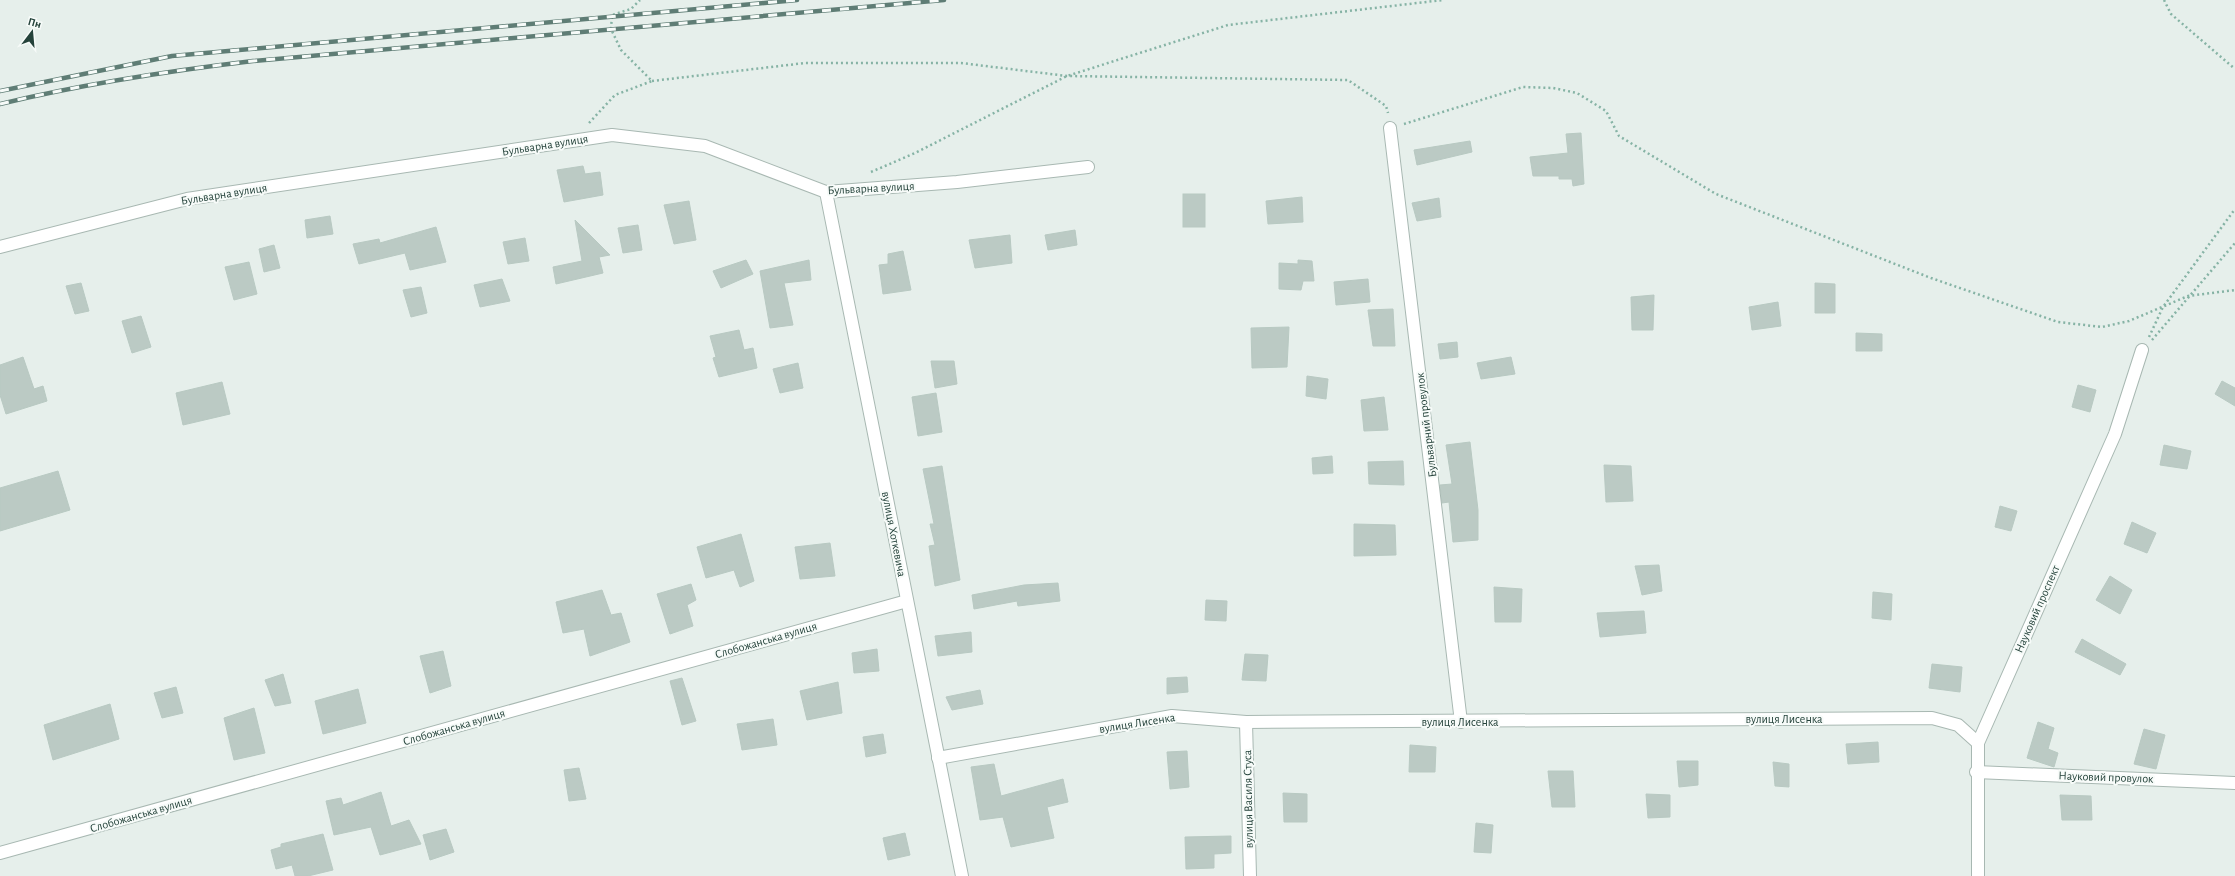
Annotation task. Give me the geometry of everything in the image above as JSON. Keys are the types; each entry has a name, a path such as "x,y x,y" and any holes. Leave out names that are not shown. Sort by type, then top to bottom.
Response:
{"street":[{"name":"Бульварний провулок","path":"1390,128 1461,722"},
{"name":"Бульварна вулиця","path":"0,247 187,199 612,135 705,146 826,192 957,182 1088,167"},
{"name":"вулиця Хоткевича","path":"826,192 962,876"},
{"name":"Науковий проспект","path":"1978,876 1976,772 1978,743 2115,434 2142,350"},
{"name":"Слобожанська вулиця","path":"0,853 907,601"},
{"name":"вулиця Лисенка","path":"938,758 1172,716 1246,722 1461,722 1932,718 1958,725 1978,743"},
{"name":"вулиця Василя Стуса","path":"1246,722 1250,876"},
{"name":"Науковий провулок","path":"1976,772 2235,782"}],"path":[{"path":"640,0 631,9 612,16 611,29 621,50 652,81"},
{"path":"867,174 915,153 1067,76 1228,25 1443,0"},
{"path":"2164,0 2171,14 2235,69"},
{"path":"577,140 587,124 616,95 652,81 805,63 961,63 1067,76 1348,80 1386,106 1390,128 1523,87 1553,88 1577,93 1606,111 1619,136 1716,194 1931,278 2058,322 2102,327 2129,321 2188,296 2235,290"},
{"path":"2142,350 2164,307 2235,209"},
{"path":"2142,350 2235,243"}],"building":[{"path":"1581,133 1584,184 1573,186 1572,179 1559,179 1559,176 1533,176 1530,157 1568,153 1566,134"},
{"path":"1470,141 1472,152 1417,165 1414,150"},
{"path":"583,166 585,174 600,172 603,195 564,202 557,170"},
{"path":"1183,194 1205,194 1205,227 1183,227"},
{"path":"1302,197 1303,222 1268,224 1266,201"},
{"path":"1439,198 1441,217 1417,221 1412,203"},
{"path":"689,201 696,240 674,244 664,205"},
{"path":"330,216 333,234 307,238 305,220"},
{"path":"575,220 610,255 599,257 603,273 556,284 553,267 582,261"},
{"path":"638,225 642,250 623,253 618,228"},
{"path":"436,227 446,262 410,270 405,253 359,264 353,244 379,239 380,243"},
{"path":"1075,230 1077,245 1048,250 1045,235"},
{"path":"1010,235 1012,263 975,268 969,240"},
{"path":"525,238 529,261 508,264 503,242"},
{"path":"274,245 280,268 264,272 259,249"},
{"path":"903,251 911,290 883,294 879,265 888,264 888,254"},
{"path":"746,260 753,274 721,288 713,271"},
{"path":"809,260 811,280 784,283 793,325 770,328 760,271"},
{"path":"1298,260 1312,261 1314,281 1303,281 1301,290 1279,289 1279,263 1298,264"},
{"path":"249,262 257,294 234,300 225,267"},
{"path":"502,279 510,301 480,307 474,285"},
{"path":"1368,279 1370,302 1336,305 1334,282"},
{"path":"81,283 89,311 75,314 66,286"},
{"path":"1815,283 1835,284 1835,313 1815,313"},
{"path":"421,287 427,313 411,317 403,290"},
{"path":"1654,295 1653,330 1632,330 1631,297"},
{"path":"1778,302 1781,326 1752,330 1749,307"},
{"path":"1393,309 1395,346 1373,346 1368,310"},
{"path":"141,316 151,347 132,353 122,321"},
{"path":"1289,327 1287,367 1252,368 1251,328"},
{"path":"739,330 744,350 753,348 757,368 719,377 713,358 716,357 710,336"},
{"path":"1856,333 1882,334 1882,351 1856,351"},
{"path":"1457,342 1458,357 1440,359 1438,344"},
{"path":"23,357 34,389 43,386 47,401 6,414 0,395 0,365"},
{"path":"1511,357 1515,374 1481,379 1477,363"},
{"path":"931,361 954,361 957,384 935,388"},
{"path":"798,363 803,388 780,393 773,369"},
{"path":"1307,376 1328,379 1326,399 1306,396"},
{"path":"2222,381 2235,388 2235,406 2215,394"},
{"path":"222,382 230,414 183,425 176,393"},
{"path":"2078,385 2096,390 2090,412 2072,407"},
{"path":"936,393 942,432 918,436 912,397"},
{"path":"1384,397 1388,430 1364,431 1361,400"},
{"path":"1470,442 1478,510 1478,540 1453,542 1449,502 1442,503 1440,485 1452,484 1446,445"},
{"path":"2164,445 2191,451 2187,469 2160,465"},
{"path":"1332,456 1333,473 1313,474 1312,458"},
{"path":"1403,461 1404,485 1369,484 1368,462"},
{"path":"1604,465 1631,466 1633,501 1606,502"},
{"path":"942,466 960,580 935,586 929,546 935,545 930,524 934,524 923,469"},
{"path":"58,471 70,510 0,531 0,488"},
{"path":"2000,506 2017,511 2011,531 1995,527"},
{"path":"2132,522 2156,533 2147,553 2124,544"},
{"path":"1354,524 1395,525 1396,555 1354,556"},
{"path":"741,534 754,581 740,587 734,570 706,578 697,547"},
{"path":"830,543 835,576 800,579 795,547"},
{"path":"1659,565 1662,591 1642,595 1635,566"},
{"path":"2110,576 2132,590 2120,614 2096,600"},
{"path":"1058,583 1060,601 1018,606 1017,601 974,609 972,595 1024,585"},
{"path":"691,584 696,600 687,605 693,626 670,634 657,594"},
{"path":"1494,587 1522,589 1521,622 1495,622"},
{"path":"602,590 611,615 621,613 630,642 590,656 584,629 563,633 556,602"},
{"path":"1873,592 1892,594 1891,620 1872,618"},
{"path":"1206,600 1227,601 1226,621 1205,620"},
{"path":"1644,611 1646,633 1600,637 1597,613"},
{"path":"971,632 972,652 938,656 935,636"},
{"path":"2082,639 2126,664 2120,675 2075,652"},
{"path":"877,649 879,671 854,673 852,653"},
{"path":"443,651 451,686 430,693 420,656"},
{"path":"1245,654 1268,655 1266,681 1242,680"},
{"path":"1932,664 1962,667 1960,692 1929,688"},
{"path":"283,674 291,703 275,706 265,680"},
{"path":"1187,677 1188,692 1167,694 1167,678"},
{"path":"682,678 696,721 682,725 670,681"},
{"path":"838,682 842,713 807,720 800,691"},
{"path":"176,687 183,713 162,718 154,693"},
{"path":"358,689 366,723 323,734 315,701"},
{"path":"980,690 983,704 952,710 946,697"},
{"path":"110,704 119,739 53,760 44,725"},
{"path":"254,708 265,753 234,760 224,718"},
{"path":"773,719 777,745 742,750 737,724"},
{"path":"2038,722 2054,728 2048,749 2058,753 2054,767 2027,758"},
{"path":"2144,729 2165,735 2156,769 2134,764"},
{"path":"883,734 886,753 866,757 863,737"},
{"path":"1878,742 1879,762 1848,764 1846,744"},
{"path":"1410,745 1436,747 1435,772 1409,772"},
{"path":"1187,751 1189,787 1170,789 1167,752"},
{"path":"1677,761 1698,761 1698,785 1679,787"},
{"path":"1773,762 1789,764 1789,787 1775,786"},
{"path":"994,764 1001,796 1063,779 1068,802 1047,807 1054,838 1011,847 1003,817 980,820 971,767"},
{"path":"579,768 586,799 569,801 564,770"},
{"path":"1548,771 1573,771 1575,807 1552,807"},
{"path":"381,792 391,826 409,820 421,844 380,855 371,827 334,835 326,801 341,798 343,805"},
{"path":"1283,793 1307,794 1307,822 1284,822"},
{"path":"1646,794 1670,795 1670,817 1648,818"},
{"path":"2060,795 2091,796 2092,820 2062,820"},
{"path":"1476,823 1493,825 1491,853 1474,852"},
{"path":"446,829 454,852 430,860 423,835"},
{"path":"905,833 910,855 888,860 883,838"},
{"path":"323,834 333,870 308,876 295,876 292,865 276,869 271,850 281,847 281,844"},
{"path":"1231,836 1231,853 1214,854 1214,868 1186,869 1185,837"}],"railway":[{"path":"0,91 172,56 797,0"},
{"path":"0,104 63,90 126,79 253,61 944,0"}]}
